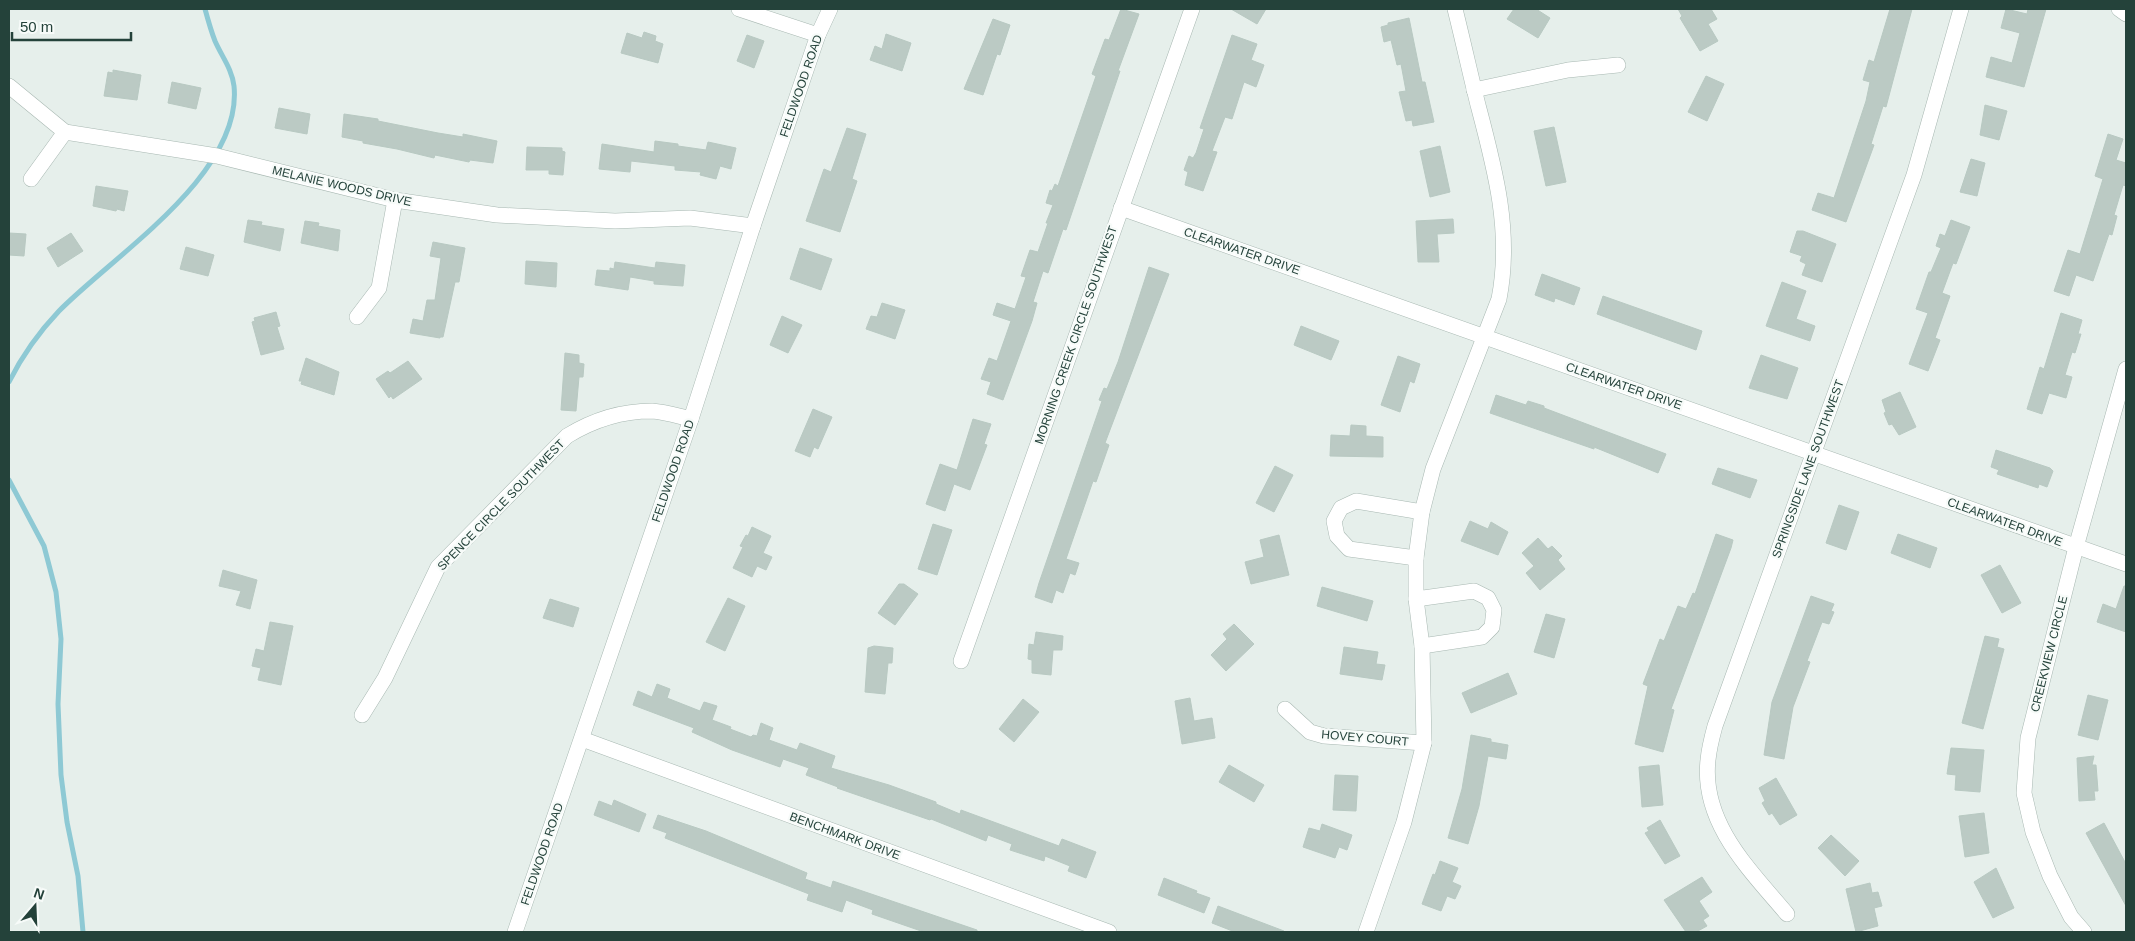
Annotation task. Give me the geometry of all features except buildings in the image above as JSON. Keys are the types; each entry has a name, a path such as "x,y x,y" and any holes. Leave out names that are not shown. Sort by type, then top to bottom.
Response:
{"street":[{"path":"740,9 818,35"},
{"name":"FELDWOOD ROAD","path":"515,932 691,418 753,226 818,35 830,9"},
{"name":"MORNING CREEK CIRCLE SOUTHWEST","path":"961,661 1192,9"},
{"path":"1366,932 1404,822 1424,743 1422,646 1416,599 1416,558 1422,512 1433,469 1483,336 1499,299 1504,276 1505,252 1497,179 1455,9"},
{"name":"SPRINGSIDE LANE SOUTHWEST","path":"1787,914 1736,852 1721,830 1710,797 1707,761 1715,726 1914,175 1962,9"},
{"path":"2118,9 2126,14"},
{"path":"1474,90 1568,70 1618,64"},
{"path":"9,86 65,132 31,179"},
{"name":"MELANIE WOODS DRIVE","path":"65,132 217,156 395,200 497,215 615,221 690,218 753,226"},
{"path":"356,317 380,288 395,200"},
{"name":"CLEARWATER DRIVE","path":"1121,208 2126,564"},
{"name":"CREEKVIEW CIRCLE","path":"2084,932 2071,916 2050,876 2033,832 2024,793 2028,738 2076,547 2126,368"},
{"name":"SPENCE CIRCLE SOUTHWEST","path":"362,715 385,678 438,566 567,436 588,423 613,415 653,411 691,418"},
{"path":"1416,558 1349,548 1336,536 1334,522 1341,508 1356,501 1422,512"},
{"path":"1416,599 1474,591 1488,598 1494,610 1492,627 1482,637 1422,646"},
{"name":"HOVEY COURT","path":"1285,709 1310,732 1324,736 1424,743"},
{"name":"BENCHMARK DRIVE","path":"582,740 1109,932"}],"waterway":[{"path":"9,382 25,354 59,311 170,210 197,181 218,150 231,119 234,86 205,9"},
{"path":"9,480 44,546 56,592 61,639 58,704 61,775 67,822 78,876 83,932"}]}
